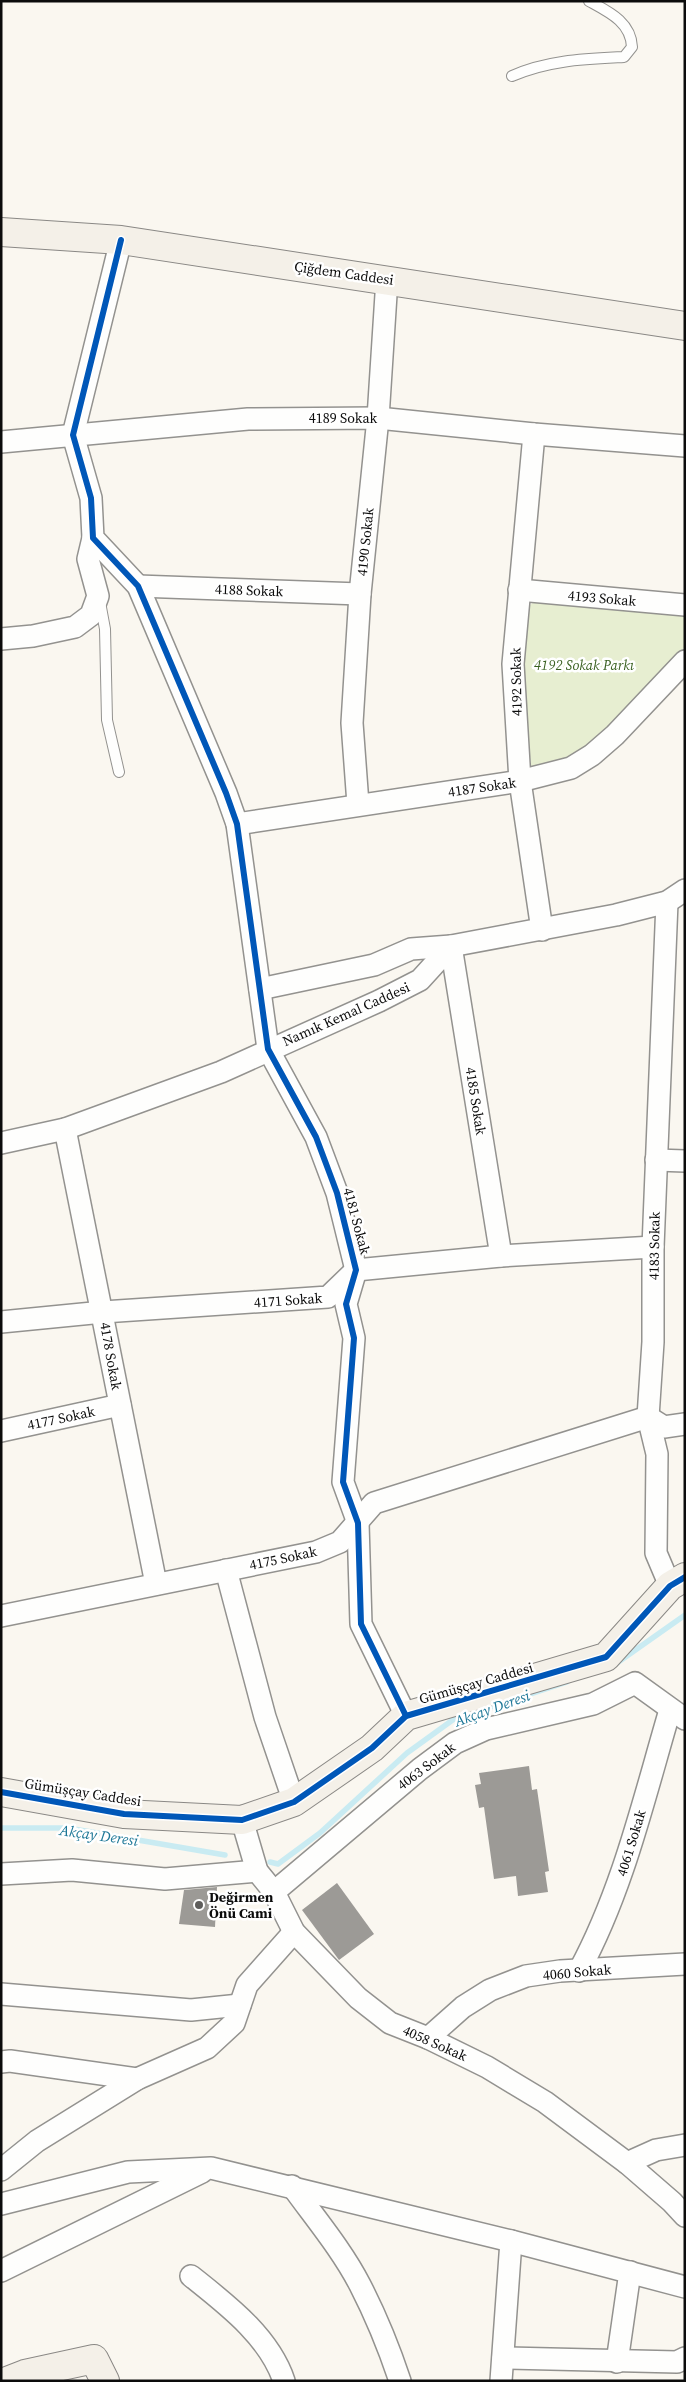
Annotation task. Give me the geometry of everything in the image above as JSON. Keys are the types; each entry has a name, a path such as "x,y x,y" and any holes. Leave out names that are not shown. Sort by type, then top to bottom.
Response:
{"street":[{"name":"Çiğdem Caddesi","path":"1,232 120,240 387,279 685,326"},
{"path":"1,639 33,636 75,627 91,615 98,596 88,559 93,538 90,498 73,435 120,240"},
{"name":"4190 Sokak","path":"358,804 352,723 360,594 378,418 387,279"},
{"name":"4189 Sokak","path":"1,442 248,419 378,418 534,434 685,446"},
{"name":"4192 Sokak","path":"534,434 513,664 520,781 542,930"},
{"name":"4181 Sokak","path":"93,538 138,586 211,753 237,824 268,1049 316,1137 338,1193 356,1270 346,1304 354,1338 343,1482 358,1523 361,1624 406,1716"},
{"name":"4188 Sokak","path":"138,586 360,594"},
{"name":"4193 Sokak","path":"519,590 685,605"},
{"name":"4187 Sokak","path":"237,824 358,804 520,781 571,768 592,755 615,735 685,661"},
{"path":"260,989 374,965 411,949 451,946 616,915 666,902 685,890"},
{"name":"4183 Sokak","path":"666,902 653,1247 653,1342 648,1418 657,1454 656,1553 677,1581"},
{"name":"Namık Kemal Caddesi","path":"1,1143 65,1129 221,1072 268,1049 379,1001 420,980 451,946"},
{"name":"4185 Sokak","path":"451,946 501,1256"},
{"name":"4178 Sokak","path":"65,1129 104,1312 120,1405 156,1584"},
{"path":"656,1160 685,1161"},
{"path":"356,1270 501,1256 653,1247"},
{"name":"4171 Sokak","path":"1,1322 104,1312 328,1297 356,1270"},
{"name":"4177 Sokak","path":"1,1431 120,1405"},
{"path":"648,1418 664,1427 685,1424"},
{"name":"4175 Sokak","path":"1,1616 316,1552 340,1542 374,1503 648,1418"},
{"path":"226,1570 265,1717 294,1802"},
{"name":"Gümüşçay Caddesi","path":"1,1792 124,1814 242,1820 294,1802 372,1748 406,1716 606,1657 677,1581"},
{"name":"4063 Sokak","path":"274,1892 420,1768 463,1740 486,1729 593,1704 635,1683 678,1714"},
{"name":"4061 Sokak","path":"579,1971 599,1934 615,1894 678,1714"},
{"name":"4058 Sokak","path":"242,1820 257,1871 274,1892 294,1932 328,1969 377,2013 390,2023 428,2038 487,2067 546,2102 627,2163 672,2202 685,2216"},
{"path":"1,1874 72,1870 165,1879 257,1871"},
{"path":"1,2170 37,2141 137,2078 207,2048 234,2023 247,1984 294,1932"},
{"name":"4060 Sokak","path":"428,2038 464,2007 490,1990 526,1976 560,1971 685,1964"},
{"path":"1,1994 191,2010 240,2005"},
{"path":"1,2062 10,2061 137,2078"},
{"path":"627,2163 656,2150 685,2145"},
{"path":"1,2271 211,2168"},
{"path":"1,2204 128,2172 211,2168 292,2186 685,2286"},
{"path":"292,2186 326,2232 359,2284 389,2348 400,2381"},
{"path":"501,2381 511,2241"},
{"path":"617,2362 630,2272"},
{"path":"191,2276 230,2307 261,2340 281,2372 284,2381"},
{"path":"503,2358 617,2362 677,2362 685,2358"},
{"path":"7,2381 25,2374 94,2359 105,2381"}],"lane":[{"path":"512,76 534,66 550,63 575,59 624,57 632,47 631,35 618,17 589,1"},
{"path":"98,596 105,629 107,720 119,772"}],"green space":[{"name":"4192 Sokak Parkı","path":"536,600 685,612 685,647 604,734 575,758 534,769 531,766 521,668 527,608"}],"building":[{"path":"529,1766 532,1790 537,1789 549,1871 545,1872 548,1892 518,1896 516,1876 494,1879 484,1807 479,1808 475,1785 481,1784 479,1773"},
{"path":"337,1883 374,1934 339,1960 302,1910"},
{"name":"Değirmen Önü Cami","path":"217,1887 215,1927 179,1924 184,1890"}],"waterway":[{"name":"Akçay Deresi","path":"617,1663 685,1615"},
{"name":"Akçay Deresi","path":"270,1862 278,1864 320,1833 407,1753 454,1719 567,1682"},
{"name":"Akçay Deresi","path":"1,1828 68,1828 225,1855"}],"cycle path":[{"path":"121,240 73,435 91,498 93,538 138,586 226,793 237,824 268,1049 316,1137 337,1193 356,1270 346,1304 354,1338 343,1482 358,1523 361,1624 406,1716"},
{"path":"1,1792 124,1814 242,1820 294,1802 372,1748 406,1716 606,1657 670,1586 685,1577"}],"place":[{"name":"Değirmen Önü Cami","path":"199,1905"}]}
